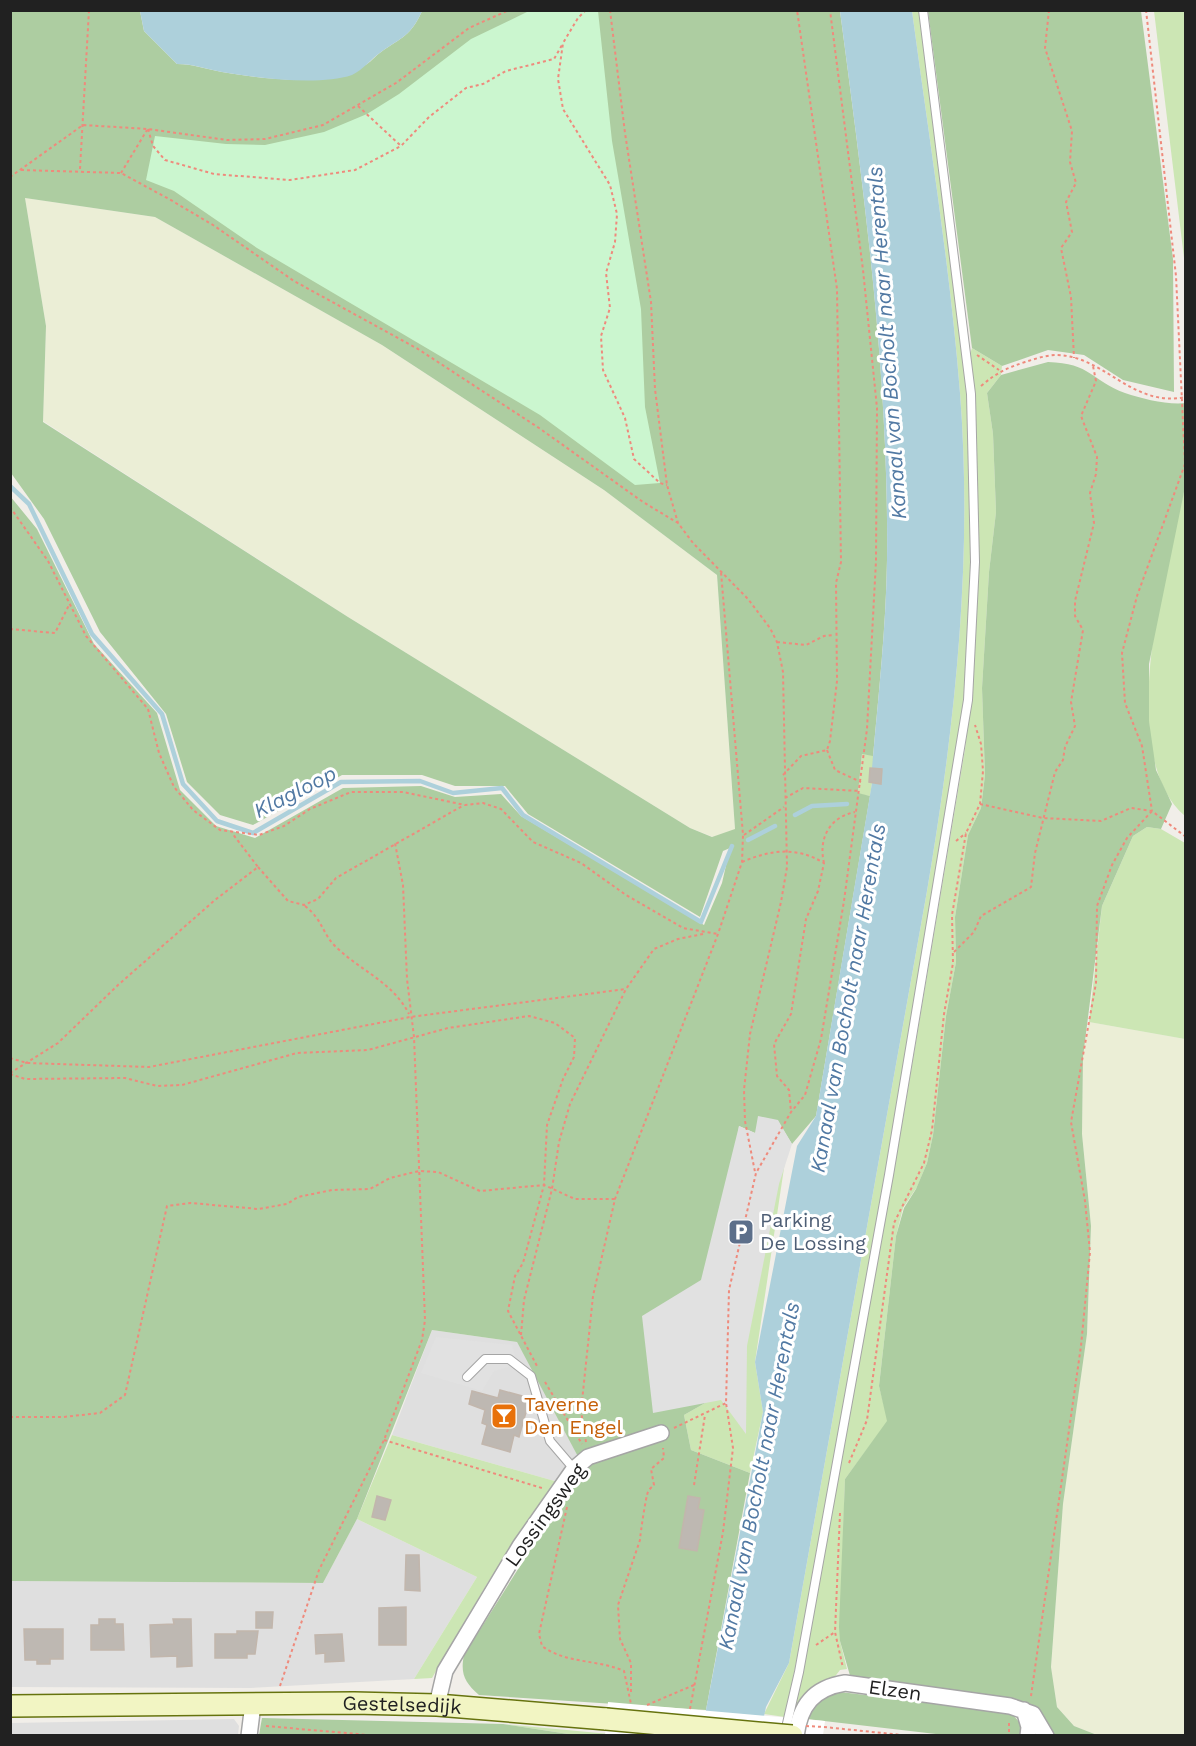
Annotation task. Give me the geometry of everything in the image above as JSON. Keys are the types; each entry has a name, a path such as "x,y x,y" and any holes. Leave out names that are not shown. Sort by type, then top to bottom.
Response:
{"main road":[{"name":"Gestelsedijk","path":"10,1706 251,1721 278,1703 437,1705 794,1736"}],"street":[{"name":"Lossingsweg","path":"437,1705 445,1671 520,1546 574,1469 588,1456 661,1433"},
{"name":"Elzen","path":"794,1736 807,1702 816,1692 831,1685 845,1683 1028,1705"},
{"path":"1028,1705 1028,1736"},
{"path":"1028,1705 1046,1736"}],"lane":[{"path":"784,1736 801,1659 891,1164 968,700 975,562 967,348 923,10"},
{"path":"467,1377 485,1359 509,1359 531,1376 550,1441 574,1469"}],"path":[{"path":"80,171 89,10"},
{"path":"10,177 83,125 148,129 227,140 265,139 323,125 396,83 469,28 509,10"},
{"path":"148,129 153,146 165,160 214,174 290,180 355,171 401,146 429,117 466,88 483,84 506,71 554,59 578,18 586,10"},
{"path":"610,10 625,133 651,302 655,389 667,485 678,523 693,543 748,599 777,642 783,672 783,775 787,867 750,1034 744,1090 745,1121 756,1173"},
{"path":"797,10 839,319 842,562 836,583 837,681 827,750 835,770 861,782"},
{"path":"689,1715 723,1532 733,1448 726,1403 729,1290 756,1173 791,1112 805,1095 821,1039 860,791 867,729 876,561 877,408 863,270 830,10"},
{"path":"1049,10 1045,48 1072,131 1070,162 1076,183 1066,202 1072,232 1061,248 1071,297 1074,358"},
{"path":"1146,10 1176,276 1184,397 1185,464 1137,597 1122,653 1125,704 1142,746 1152,811"},
{"path":"563,43 558,79 563,109 610,185 617,214 615,242 606,273 610,308 601,336 603,370 625,418 634,459 660,483 667,485"},
{"path":"357,105 401,146"},
{"path":"121,173 148,129"},
{"path":"21,170 121,173 213,225 294,280 418,349 539,428 643,502 678,523"},
{"path":"967,348 999,370"},
{"path":"970,394 999,370 1041,357 1057,355 1074,358 1093,366 1149,397 1184,397"},
{"path":"953,953 974,932 981,916 1031,887 1043,818 1056,772 1064,760 1065,747 1075,726 1071,702 1083,630 1075,616 1075,601 1094,523 1090,494 1096,474 1097,457 1081,416 1096,381 1093,366"},
{"path":"10,507 34,539 86,636 148,709 159,753 174,787 193,810 220,830 260,835 284,826 310,809 351,792 403,792 465,805"},
{"path":"588,1456 581,1411 593,1296 615,1199 718,934 741,862 743,835 721,570"},
{"path":"10,629 55,633 69,605"},
{"path":"777,642 806,645 824,636 835,635"},
{"path":"846,1467 856,1450 867,1420 894,1224 924,1163 932,1130 953,953 952,915 966,833 980,804 983,771 981,744 968,700"},
{"path":"783,775 801,756 827,750"},
{"path":"785,798 804,788 860,791"},
{"path":"304,905 318,899 336,878 395,843 465,805 483,802 501,809 533,842 581,863 626,895 683,928 718,934"},
{"path":"980,804 1043,818 1101,821 1131,808 1152,811 1185,837"},
{"path":"743,835 784,807"},
{"path":"1028,1705 1081,1346 1090,1252 1085,1201 1071,1122 1096,983 1097,906 1112,865 1127,838 1152,811"},
{"path":"791,1112 789,1090 777,1076 774,1044 791,1014 806,920 818,891 824,863 820,848 830,827 843,815 856,812"},
{"path":"231,832 288,901 304,905 318,916 333,945 389,988 402,1001 410,1017"},
{"path":"278,1703 281,1678 319,1570 384,1440 422,1340 424,1320 414,1037 410,1017 403,885 395,843"},
{"path":"741,862 764,853 786,849 815,857 824,863"},
{"path":"10,1073 58,1043 118,985 214,900 258,867"},
{"path":"521,1336 524,1300 552,1189 559,1142 570,1104 626,989 654,949 678,939 706,933"},
{"path":"10,1058 27,1063 149,1067 410,1017 626,989"},
{"path":"10,1073 25,1079 124,1078 158,1086 182,1085 297,1053 368,1050 448,1028 530,1016 555,1023 575,1038 574,1057 562,1078 547,1125 544,1185 524,1263 515,1276 508,1311 588,1456"},
{"path":"10,1417 63,1417 100,1413 125,1395 167,1206 191,1203 258,1209 287,1204 298,1197 332,1190 370,1189 390,1178 419,1171 438,1172 480,1191 544,1185 575,1199 615,1199"},
{"path":"630,1712 631,1663 620,1639 618,1605 640,1540 639,1531 645,1516 647,1493 654,1485 651,1468 664,1458 661,1433 705,1415 726,1403"},
{"path":"694,1485 705,1415"},
{"path":"384,1440 558,1493"},
{"path":"840,1510 835,1632 844,1675"},
{"path":"564,1513 553,1579 539,1634 542,1646 553,1655 611,1665 624,1671 631,1698"},
{"path":"801,1659 820,1641 835,1632"},
{"path":"641,1707 694,1684"},
{"path":"251,1721 380,1736"},
{"path":"824,1727 912,1736"}],"shaded area":[{"name":"Parking De Lossing","path":"758,1116 778,1120 792,1144 779,1184 747,1346 746,1434 721,1400 653,1413 642,1316 701,1280 739,1126 755,1133"},
{"path":"432,1330 517,1342 578,1453 558,1482 392,1435"},
{"path":"436,1337 512,1345 517,1365 494,1371 482,1391 421,1373"},
{"path":"357,1519 477,1577 414,1679 250,1688 11,1687 11,1581 323,1583"},
{"path":"234,1719 239,1726 238,1735 11,1735 11,1723"}],"green space":[{"path":"11,11 140,11 144,31 177,64 257,77 296,80 335,76 352,72 367,64 410,31 422,11 840,11 866,216 884,422 887,560 881,664 872,768 873,756 862,754 858,793 870,796 816,1116 792,1144 777,1120 755,1133 739,1126 707,1402 684,1415 691,1450 750,1473 706,1710 479,1695 465,1678 464,1655 583,1466 517,1342 432,1330 357,1519 323,1583 11,1581 10,496 37,529 94,644 157,713 180,790 216,826 255,838 343,788 421,786 455,797 501,794 521,816 704,925 722,883 730,848 723,851 700,917 528,814 505,786 455,786 422,775 342,775 253,825 220,815 187,782 166,714 100,632 44,519 11,473","holes":["25,198 155,217 382,345 604,490 717,575 735,829 712,837 690,828 348,617 43,422 46,326"]},
{"path":"529,11 598,11 612,141 641,309 645,407 660,483 635,485 540,415 257,248 174,191 146,180 155,136 226,144 265,145 324,132 367,114 399,94 471,39"},
{"path":"912,11 920,11 958,299 965,371 973,516 968,652 962,716 944,842 830,1484 785,1717 764,1714 789,1663 927,891 946,767 959,643 964,518 960,393 945,250"},
{"path":"928,11 1141,11 1173,259 1174,392 1123,380 1084,355 1048,350 1002,366 972,348"},
{"path":"1154,11 1185,11 1185,266"},
{"path":"25,198 155,217 382,345 604,490 717,575 735,830 713,837 690,828 348,617 43,421 46,326"},
{"path":"972,348 1002,366 1001,375 987,393 993,434 996,512 989,572 982,688 985,775 981,808 968,835 955,917 956,962 946,1016 933,1135 927,1163 917,1187 903,1208 896,1236 879,1386 888,1421 845,1479 840,1641 847,1669 840,1670 833,1679 813,1686 792,1716 903,1119 965,749 974,651 978,552 974,403 970,354"},
{"path":"1048,362 1083,369 1114,388 1132,395 1163,402 1186,403 1185,487 1149,664 1149,721 1156,770 1172,804 1161,829 1147,827 1133,836 1102,906 1083,1057 1082,1134 1091,1226 1087,1334 1063,1504 1051,1667 1057,1707 1074,1726 1097,1735 1052,1735 1035,1707 1025,1702 851,1679 840,1641 839,1627 845,1479 887,1421 879,1386 896,1236 904,1208 916,1189 927,1163 933,1135 946,1016 956,962 955,917 968,835 981,808 985,775 982,688 989,572 996,512 993,434 987,393 1001,375"},
{"path":"1185,487 1185,816 1164,788 1152,750 1149,706 1151,659 1157,610"},
{"path":"862,754 873,755 881,784 872,783 870,796 858,794"},
{"path":"1147,827 1161,829 1185,843 1185,1039 1089,1022 1102,906 1133,836"},
{"path":"1089,1022 1185,1039 1185,1735 1097,1735 1074,1726 1057,1707 1051,1667 1063,1504 1087,1334 1091,1226 1082,1134 1083,1057"},
{"path":"787,1148 755,1362 763,1412 750,1473 691,1450 684,1415 707,1402 721,1399"},
{"path":"392,1435 558,1482 488,1582 432,1678 414,1679 477,1577 357,1519"},
{"path":"840,1692 1010,1712 1023,1726 1022,1735 953,1736 807,1719 824,1695"},
{"path":"262,1718 503,1724 575,1735 259,1735"},
{"path":"503,1724 620,1735 575,1735"}],"water":[{"path":"140,10 422,11 414,26 405,35 356,73 323,80 288,80 252,77 177,64 144,31"},
{"name":"Kanaal van Bocholt naar Herentals","path":"840,11 912,11 945,250 960,393 964,518 959,643 946,767 927,891 789,1663 766,1707 760,1735 701,1736 763,1412 755,1362 797,1146 816,1116 872,783 880,783 872,768 887,560 884,422 866,216"}],"pier":[{"path":"608,1702 825,1721 823,1735 605,1736"}],"building":[{"path":"870,768 882,769 881,784 869,782"},
{"name":"Taverne Den Engel","path":"500,1390 530,1398 519,1437 514,1435 510,1452 482,1444 487,1425 482,1423 485,1410 469,1404 472,1391 498,1398"},
{"path":"377,1496 391,1500 385,1520 372,1517"},
{"path":"688,1496 700,1498 698,1509 704,1510 697,1551 679,1548"},
{"path":"406,1555 419,1555 420,1591 405,1590"},
{"path":"406,1607 406,1645 379,1645 379,1608"},
{"path":"256,1612 273,1612 272,1628 256,1628"},
{"path":"99,1619 115,1619 115,1624 123,1624 124,1650 91,1650 91,1625 99,1625"},
{"path":"173,1619 191,1619 192,1666 177,1667 177,1656 151,1657 150,1625 174,1624"},
{"path":"24,1629 63,1629 63,1659 50,1659 50,1664 37,1664 37,1660 25,1660"},
{"path":"237,1631 258,1631 255,1654 247,1654 247,1658 215,1658 215,1634 237,1634"},
{"path":"342,1634 344,1661 325,1662 325,1653 316,1654 315,1635"}],"waterway":[{"name":"Klagloop","path":"10,486 29,504 92,634 162,714 183,784 217,821 253,833 341,782 420,781 453,793 502,788 523,815 701,922 732,846"},
{"name":"Klagloop","path":"795,815 812,806 847,804"},
{"name":"Klagloop","path":"748,840 775,826"}],"place":[{"name":"Parking De Lossing","path":"741,1232"},
{"name":"Taverne Den Engel","path":"504,1416"}]}
